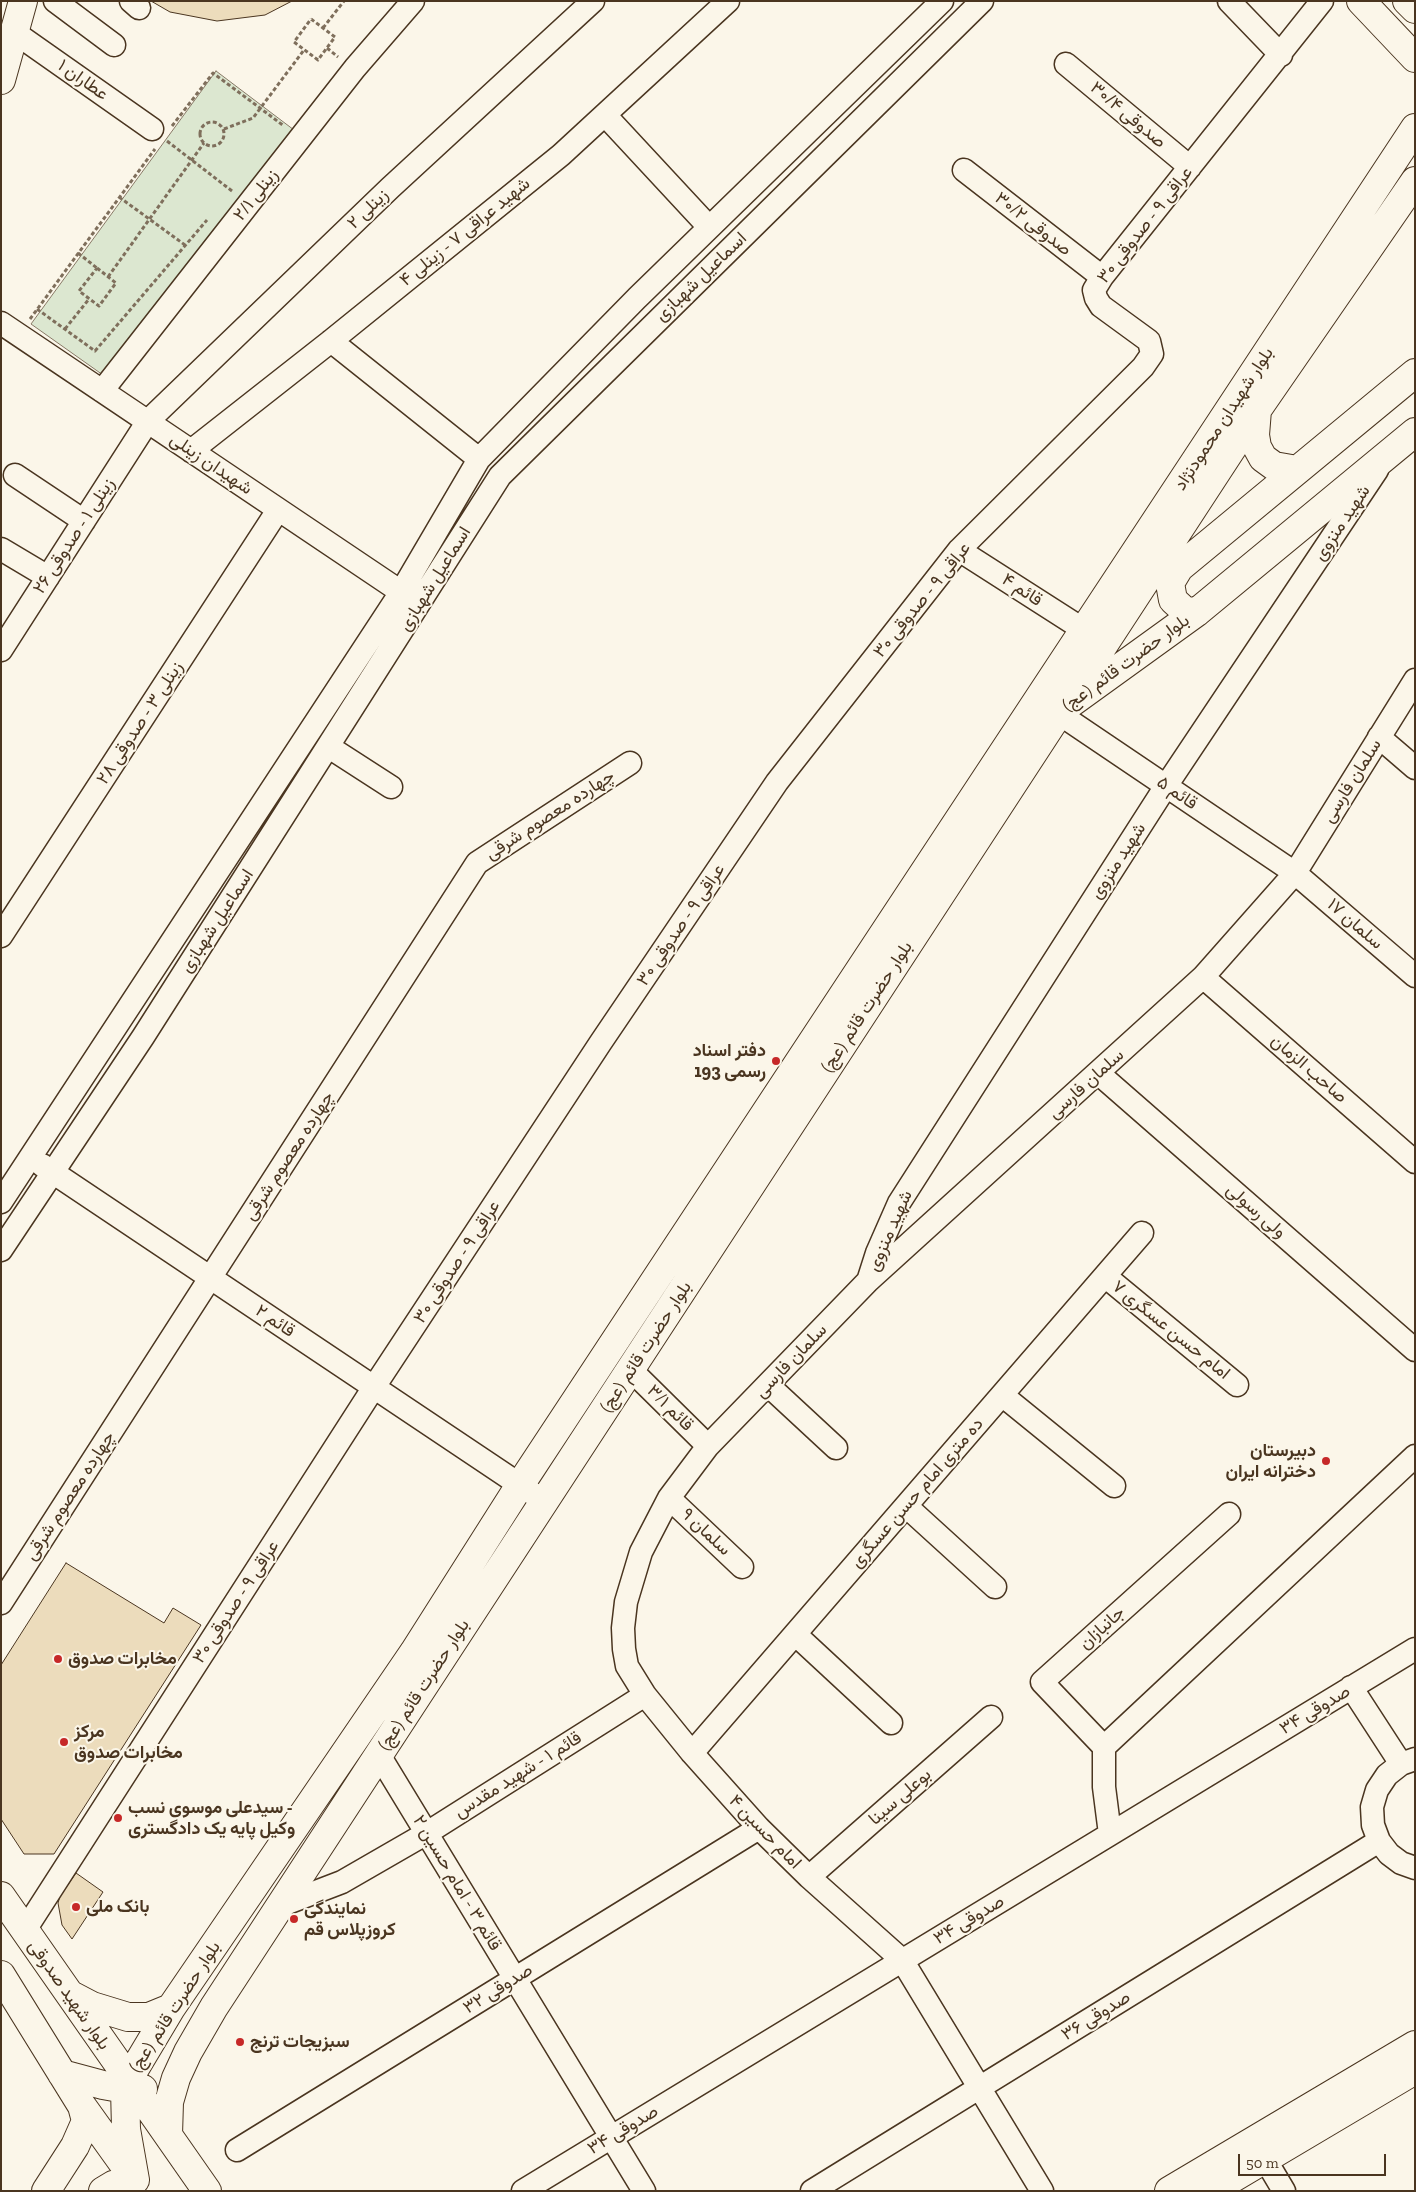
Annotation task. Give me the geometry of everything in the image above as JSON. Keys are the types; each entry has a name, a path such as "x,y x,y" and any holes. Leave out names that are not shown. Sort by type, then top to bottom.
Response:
{"main road":[{"path":"1,80 22,1"},
{"path":"1361,1 1415,58"},
{"path":"1407,1 1415,9"},
{"name":"بلوار شهیدان محمودنژاد","path":"1045,711 1084,630 1415,128"},
{"name":"بلوار شهیدان محمودنژاد","path":"1045,711 1257,410 1415,181"},
{"name":"بلوار حضرت قائم (عج)","path":"1196,612 1185,611 1173,600 1170,583 1179,568 1415,372"},
{"path":"1257,410 1255,435 1257,447 1263,458 1274,466 1297,470"},
{"name":"بلوار حضرت قائم (عج)","path":"130,2086 171,2008 414,1652 520,1485 1045,711 1196,612 1415,432"},
{"name":"بلوار حضرت قائم (عج)","path":"168,2134 169,2102 176,2078 188,2052 214,2007 631,1370 1045,711"},
{"name":"بلوار شهید صدوقی","path":"1,1896 130,2086 168,2134 207,2191"},
{"path":"1,1975 82,2106 139,2185"},
{"path":"70,1995 92,2006 128,2017 149,2017 171,2008"},
{"path":"1169,2191 1415,2045"},
{"path":"1211,2191 1415,2070"},
{"path":"62,2074 130,2086 154,2087 176,2078"},
{"path":"130,2086 126,2129 139,2185"},
{"path":"46,2191 75,2146 86,2121 82,2106"},
{"path":"103,2191 113,2185 139,2185"}],"street":[{"path":"55,1 114,45"},
{"name":"زینلی ۲/۱","path":"102,391 355,68 413,1"},
{"name":"زینلی ۲","path":"148,421 390,188 593,1"},
{"name":"شهید عراقی ۷ - زینلی ۴","path":"191,451 331,341 561,155 728,1"},
{"name":"اسماعیل شهبازی","path":"1,1202 400,592 479,459 637,298 942,1"},
{"name":"اسماعیل شهبازی","path":"1,1250 143,1037 500,476 982,1"},
{"path":"1229,1 1281,55"},
{"name":"عراقی ۹ - صدوقی ۳۰","path":"25,1930 374,1387 596,1050 777,782 960,550 1143,367 1152,354 1148,341 1101,306 1094,290 1102,277 1281,55 1322,1"},
{"name":"عطاران ۱","path":"14,32 160,136"},
{"name":"صدوقی ۳۰/۴","path":"1066,64 1190,167"},
{"path":"605,115 709,228"},
{"name":"صدوقی ۳۰/۲","path":"964,170 1102,277"},
{"name":"شهیدان زینلی","path":"10,329 420,604"},
{"path":"331,341 479,459"},
{"name":"زینلی ۱ - صدوقی ۲۶","path":"5,636 48,577 148,421"},
{"name":"شهید منزوی","path":"868,1281 877,1253 899,1203 1166,786 1389,453"},
{"path":"15,475 84,521"},
{"name":"زینلی ۳ - صدوقی ۲۸","path":"1,936 278,510"},
{"path":"1,549 48,577"},
{"name":"قائم ۴","path":"960,550 1084,630"},
{"name":"سلمان فارسی","path":"708,1446 868,1281 1203,977 1295,873 1415,680"},
{"name":"قائم ۵","path":"1045,711 1166,786 1295,873"},
{"path":"1379,737 1415,768"},
{"path":"329,747 391,787"},
{"name":"چهارده معصوم شرقی","path":"1,1603 477,863 630,763"},
{"name":"سلمان ۱۷","path":"1295,873 1415,976"},
{"name":"صاحب الزمان","path":"1203,977 1415,1162"},
{"name":"ولی رسولی","path":"1098,1073 1415,1350"},
{"name":"قائم ۲","path":"31,1157 544,1501"},
{"name":"ده متری امام حسن عسگری","path":"692,1753 1142,1233"},
{"name":"امام حسن عسگری ۷","path":"1105,1276 1237,1384"},
{"name":"قائم ۳/۱","path":"631,1370 708,1446"},
{"path":"768,1385 836,1448"},
{"path":"1002,1395 1114,1486"},
{"name":"امام حسین ۴","path":"708,1446 670,1498 641,1552 626,1602 623,1628 624,1649 628,1666 646,1695 692,1753 759,1828 809,1877 902,1960 981,2087 1042,2191"},
{"path":"1110,1834 1104,1787 1104,1747 1415,1456"},
{"name":"سلمان ۹","path":"670,1498 742,1566"},
{"path":"906,1506 995,1587"},
{"name":"جانبازان","path":"1104,1747 1042,1682 1229,1514"},
{"path":"795,1634 891,1724"},
{"name":"صدوقی ۳۴","path":"523,2191 1415,1649"},
{"path":"1351,1687 1408,1761 1387,1775 1377,1790 1372,1807 1373,1825 1379,1842 1389,1854 1402,1863 1415,1868"},
{"name":"قائم ۱ - شهید مقدس","path":"282,1905 342,1882 427,1833 646,1695"},
{"name":"بوعلی سینا","path":"809,1877 991,1717"},
{"name":"قائم ۳ - امام حسین ۲","path":"379,1754 644,2191"},
{"name":"صدوقی ۳۲","path":"237,2150 759,1828"},
{"name":"صدوقی ۳۶","path":"812,2191 1379,1842"},
{"path":"1265,2159 1284,2191"}],"path":[{"path":"323,28 344,1"},
{"path":"311,19 323,28 335,37 318,60 294,42 311,19"},
{"path":"224,129 253,118 304,50"},
{"path":"334,66 340,58"},
{"path":"10,329 37,309 119,197 160,136 213,73 300,139"},
{"path":"217,122 224,129 224,139 218,146 208,146 201,140 200,130 207,123 217,122"},
{"path":"160,136 232,191"},
{"path":"108,276 204,143"},
{"path":"226,198 238,184"},
{"path":"119,197 185,245"},
{"path":"37,309 95,351 208,218"},
{"path":"78,253 108,276 116,283 99,306 79,291 97,268"},
{"path":"65,329 89,299"}],"green space":[{"path":"216,71 298,133 103,375 31,324"}],"building":[{"path":"151,1 292,1 265,15 217,21 170,12"},
{"name":"مرکز مخابرات صدوق","path":"66,1563 164,1623 173,1608 201,1625 54,1854 24,1854 1,1819 1,1665"},
{"name":"بانک ملی","path":"76,1873 103,1892 72,1939 62,1925 58,1903 60,1896"}],"place":[{"name":"دفتر اسناد رسمی 193","path":"776,1061"},
{"name":"دبیرستان دخترانه ایران","path":"1326,1461"},
{"name":"مخابرات صدوق","path":"58,1659"},
{"name":"مرکز مخابرات صدوق","path":"64,1742"},
{"name":"سیدعلی موسوی نسب - وکیل پایه یک دادگستری","path":"118,1818"},
{"name":"بانک ملی","path":"76,1907"},
{"name":"نمایندگی کروزپلاس قم","path":"294,1919"},
{"name":"سبزیجات ترنج","path":"240,2042"}]}
